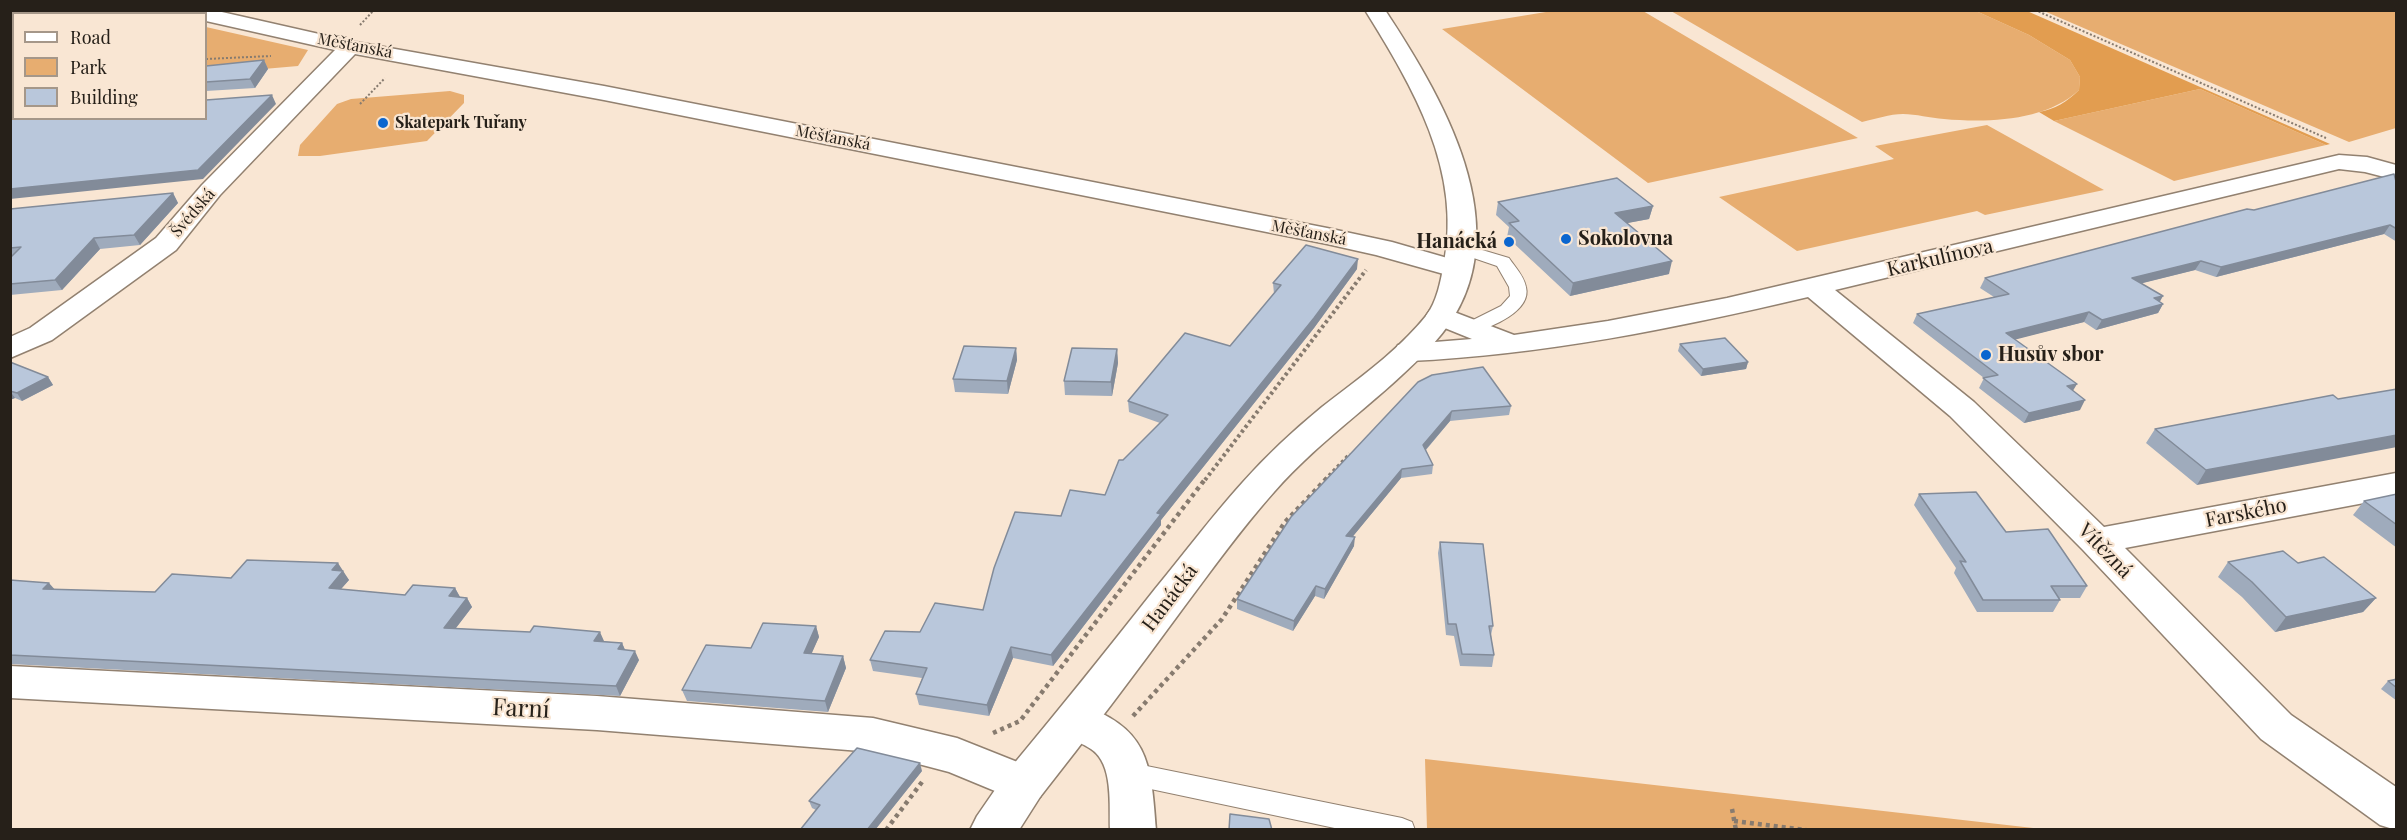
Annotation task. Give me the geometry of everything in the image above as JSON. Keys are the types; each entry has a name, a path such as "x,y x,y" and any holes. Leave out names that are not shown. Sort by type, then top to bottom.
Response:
{"street":[{"name":"Hanácká","path":"993,830 1024,784 1105,744 1232,518 1258,487 1318,428 1409,352 1457,321 1452,291 1460,259 1463,229 1460,198 1440,124 1412,66 1375,10"},
{"name":"Měšťanská","path":"207,15 350,46 604,93 1382,248 1460,259"},
{"name":"Švédská","path":"10,349 41,334 166,244 211,190 350,46"},
{"path":"277,95 304,93"},
{"name":"Karkulínova","path":"1409,352 1465,350 1669,319 1815,288 2339,162 2367,165 2397,173"},
{"path":"176,193 211,190"},
{"name":"Vítězná","path":"1815,288 1962,409 2096,542 2276,727 2397,811"},
{"path":"1457,321 1511,344"},
{"name":"Farského","path":"2096,542 2397,485"},
{"name":"Farní","path":"10,682 597,713 873,735 945,753 1024,784"},
{"path":"1105,744 1133,830"}],"lane":[{"path":"1457,321 1513,305 1519,297 1520,288 1503,262 1460,259"},
{"path":"1105,744 1402,830"}],"path":[{"path":"2036,10 2334,142"},
{"path":"886,830 960,733 993,733 1020,721 1382,248"},
{"path":"1105,744 1222,620 1286,522 1355,449"},
{"path":"1732,809 1736,830"},
{"path":"1734,821 1806,830"}],"green space":[{"path":"1552,11 1643,11 1858,138 1648,183 1442,29"},
{"path":"1671,11 1976,11 2029,35 2070,60 2080,77 2079,90 2050,108 2016,118 1979,121 1903,114 1862,122"},
{"path":"2044,11 2396,11 2396,128 2349,142"},
{"path":"207,27 308,50 298,66 207,74"},
{"path":"2200,89 2326,145 2174,181 2054,121"},
{"name":"Skatepark Tuřany","path":"450,91 464,95 464,103 427,141 320,156 298,156 300,145 337,104 351,99"},
{"path":"1987,125 2104,190 1985,215 1977,211 1797,251 1719,197 1894,159 1875,146"},
{"path":"1425,759 2042,829 1427,829"}],"shaded area":[{"path":"1976,11 2027,11 2330,144 2326,145 2200,89 2054,121 2039,112 2060,104 2079,90 2080,77 2070,60 2029,35"}],"building":[{"path":"264,60 250,79 207,82 207,66"},
{"path":"11,87 12,87 12,106 10,106"},
{"path":"272,95 198,170 10,189 10,117 12,116 12,120 207,120 207,100"},
{"path":"2394,174 2397,185 2397,229 2390,225 2221,267 2201,261 2132,278 2163,296 2154,298 2163,304 2102,320 2089,312 2006,333 2077,384 2067,386 2085,400 2029,413 1983,378 1998,375 1917,314 2009,294 1985,278 2247,209 2254,210"},
{"name":"Sokolovna","path":"1617,178 1653,206 1615,213 1672,261 1573,283 1509,223 1519,221 1498,202"},
{"path":"173,193 134,235 94,238 55,280 10,284 10,258 21,247 10,248 10,209"},
{"path":"1306,245 1358,259 1314,318 1157,513 1161,514 1051,655 1011,647 987,705 916,694 927,668 870,660 885,631 920,632 935,603 983,610 994,568 1015,512 1061,516 1070,490 1105,495 1119,460 1123,460 1168,415 1128,401 1185,333 1230,346 1281,285 1273,283"},
{"path":"1725,338 1748,362 1703,369 1680,344"},
{"path":"964,346 1016,348 1007,381 953,379"},
{"path":"1072,348 1117,349 1111,382 1064,381"},
{"path":"10,362 48,377 17,393 10,391"},
{"path":"1483,367 1511,406 1452,411 1423,445 1433,465 1402,469 1346,536 1355,537 1325,589 1316,586 1294,621 1237,599 1291,517 1418,382 1432,375"},
{"path":"2397,389 2397,435 2206,470 2155,429 2333,395 2338,399"},
{"path":"1976,492 2006,532 2048,529 2087,586 2051,586 2060,600 1983,600 1960,561 1966,562 1919,494"},
{"path":"2397,494 2397,525 2364,501"},
{"path":"1440,542 1483,544 1493,626 1489,626 1494,655 1462,654 1456,624 1448,624"},
{"path":"2283,551 2298,563 2324,557 2376,598 2286,617 2252,582 2228,562"},
{"path":"247,560 338,563 332,570 343,571 329,588 405,595 413,585 455,588 449,596 467,598 444,628 530,632 534,626 600,632 594,641 622,643 618,649 635,651 616,686 10,655 10,580 49,583 43,589 155,592 172,574 231,578"},
{"path":"763,623 816,626 804,653 843,656 825,701 682,690 706,645 751,648"},
{"path":"2397,679 2397,688 2388,681"},
{"path":"857,748 920,763 867,830 800,830 820,805 809,801"},
{"path":"1230,814 1269,819 1272,830 1229,830"}],"place":[{"name":"Skatepark Tuřany","path":"383,123"},
{"name":"Sokolovna","path":"1566,239"},
{"name":"Hanácká","path":"1509,242"},
{"name":"Husův sbor","path":"1986,355"}]}
